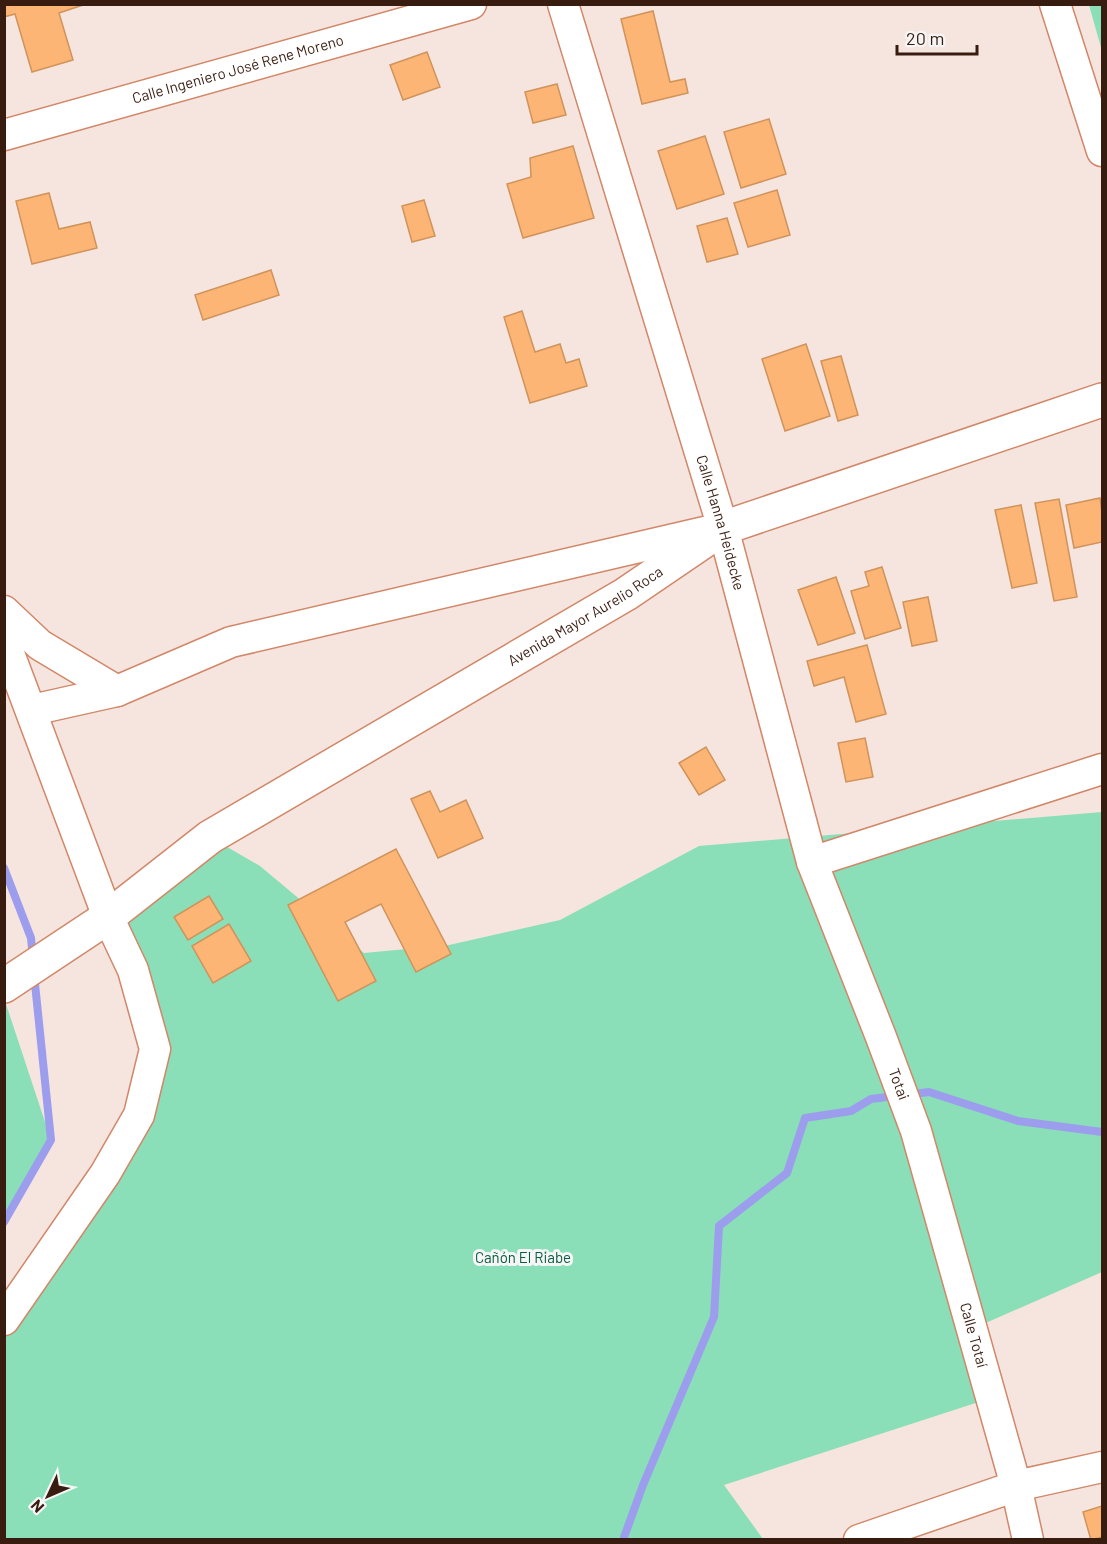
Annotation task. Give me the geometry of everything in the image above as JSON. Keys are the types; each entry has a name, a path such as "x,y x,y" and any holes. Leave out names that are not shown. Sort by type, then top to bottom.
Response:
{"main road":[{"name":"Avenida Mayor Aurelio Roca","path":"15,979 100,923 210,837 626,594 723,528 1102,400"}],"street":[{"name":"Calle Ingeniero José Rene Moreno","path":"4,135 471,4"},
{"name":"Calle Hanna Heidecke","path":"563,4 723,528 812,862 882,1037"},
{"path":"1055,4 1102,151"},
{"path":"32,710 117,691 231,642 723,528"},
{"path":"4,611 40,645 117,691"},
{"path":"4,639 32,710 100,923 133,970 155,1049 139,1115 105,1174 4,1320"},
{"path":"812,862 1102,769"},
{"name":"Totai","path":"882,1037 916,1131"},
{"name":"Calle Totaí","path":"916,1131 1016,1486 1028,1539"},
{"path":"859,1539 1016,1486 1102,1467"}],"green space":[{"path":"1089,5 1102,5 1102,51"},
{"name":"Cañón El Riabe","path":"1102,812 1102,1272 972,1329 991,1398 724,1485 763,1539 5,1540 5,1320 105,1174 155,1049 108,917 210,837 260,866 364,953 449,945 560,920 699,846"},
{"path":"4,998 51,1140 5,1222 4,1222"}],"building":[{"path":"4,4 86,4 59,13 73,60 32,72 15,14 4,17"},
{"path":"653,11 670,82 685,79 688,93 642,104 621,19"},
{"path":"427,52 440,87 403,100 390,65"},
{"path":"557,84 566,115 533,123 525,92"},
{"path":"769,119 786,174 741,188 724,132"},
{"path":"705,136 724,194 677,209 658,151"},
{"path":"573,146 594,218 523,238 507,184 531,177 530,158"},
{"path":"777,190 790,235 748,247 734,203"},
{"path":"49,193 59,229 90,222 97,248 32,264 16,201"},
{"path":"424,200 435,236 412,242 402,206"},
{"path":"727,218 738,254 707,262 697,226"},
{"path":"271,270 279,295 203,320 195,295"},
{"path":"522,311 535,352 560,344 566,363 579,359 587,386 530,403 504,317"},
{"path":"806,344 830,416 785,431 762,359"},
{"path":"841,356 858,415 838,421 821,361"},
{"path":"1100,498 1102,542 1074,548 1066,505"},
{"path":"1059,499 1077,597 1054,601 1035,503"},
{"path":"1021,505 1037,583 1012,588 995,510"},
{"path":"882,567 901,628 865,639 851,591 869,586 865,572"},
{"path":"836,577 855,633 818,645 798,590"},
{"path":"928,597 937,641 912,646 903,602"},
{"path":"867,645 886,714 856,722 844,677 814,686 807,661"},
{"path":"865,738 873,777 846,782 838,743"},
{"path":"706,747 725,780 699,795 679,763"},
{"path":"430,791 440,812 466,800 483,838 438,858 411,799"},
{"path":"396,849 451,954 416,972 381,904 345,922 376,981 338,1001 288,905"},
{"path":"209,896 223,919 188,940 174,917"},
{"path":"229,924 251,961 213,983 192,946"},
{"path":"1102,1506 1102,1537 1091,1540 1083,1512"}],"waterway":[{"path":"4,868 31,938 33,958"},
{"path":"4,1222 51,1140 34,974"},
{"path":"623,1540 643,1485 714,1317 719,1226 787,1173 805,1118 851,1111 871,1099 929,1092 1018,1121 1102,1132"}]}
